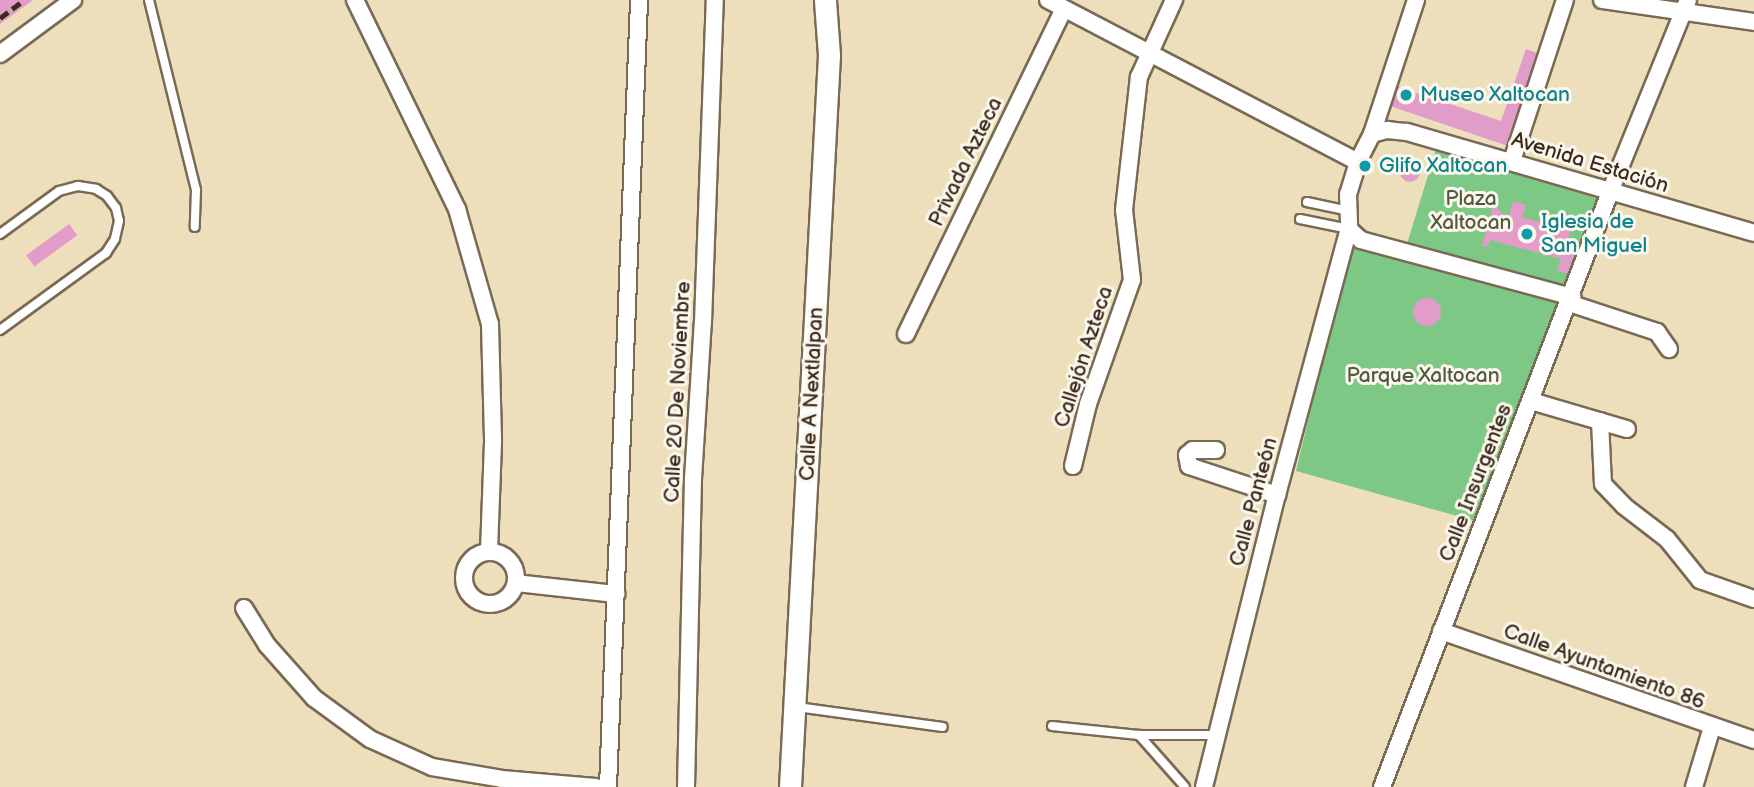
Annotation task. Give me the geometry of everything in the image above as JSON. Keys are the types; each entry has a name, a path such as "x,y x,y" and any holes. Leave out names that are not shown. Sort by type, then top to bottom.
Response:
{"main road":[{"name":"Calle A Nextlalpan","path":"790,787 829,55 825,0"}],"street":[{"path":"0,54 73,0"},
{"path":"355,0 457,209 490,324 493,442 489,551"},
{"path":"608,787 639,0"},
{"name":"Calle 20 De Noviembre","path":"686,787 693,479 703,322 715,0"},
{"path":"1048,0 1358,162"},
{"name":"Callejón Azteca","path":"1073,466 1088,404 1132,279 1124,210 1139,76 1174,0"},
{"path":"1416,0 1372,134 1358,162 1346,210 1355,235 1570,300 1657,332 1668,349"},
{"path":"1512,161 1565,0"},
{"path":"1602,0 1685,6 1754,23"},
{"name":"Calle Insurgentes","path":"1382,787 1610,192 1685,6"},
{"name":"Privada Azteca","path":"906,334 1064,9"},
{"name":"Avenida Estación","path":"1372,134 1387,130 1407,132 1754,233"},
{"name":"Calle Panteón","path":"1204,787 1277,495 1355,235"},
{"path":"1531,401 1627,429"},
{"path":"1600,421 1603,484 1624,506 1667,539 1700,580 1754,599"},
{"path":"1216,450 1194,450 1186,455 1189,466 1277,495"},
{"path":"489,551 501,554 510,561 516,571 512,594 503,602 491,605 479,603 470,596 464,585 468,562 489,551"},
{"path":"516,583 616,594"},
{"path":"244,608 267,645 314,698 370,739 432,766 502,779 596,787"},
{"name":"Calle Ayuntamiento 86","path":"1441,631 1754,740"},
{"path":"1694,787 1712,727"}],"lane":[{"path":"149,0 196,191 195,227"},
{"path":"0,234 59,191 78,186 96,189 107,196 116,208 119,221 115,239 106,253 0,330"},
{"path":"1307,202 1346,210"},
{"path":"1300,219 1355,235"},
{"path":"796,707 943,727"},
{"path":"1052,726 1139,735 1217,735"},
{"path":"1139,735 1185,787"}],"green space":[{"name":"Plaza Xaltocan","path":"1436,149 1600,199 1571,295 1407,245"},
{"name":"Parque Xaltocan","path":"1350,246 1561,302 1475,521 1296,471"}],"building":[{"path":"0,0 33,0 0,24"},
{"name":"Museo Xaltocan","path":"1526,49 1543,55 1511,147 1387,105 1393,85 1501,121"},
{"path":"1410,162 1417,165 1420,172 1417,179 1410,182 1403,179 1400,172 1403,165"},
{"name":"Iglesia de San Miguel","path":"1491,201 1501,213 1509,215 1513,201 1526,205 1522,217 1571,231 1568,238 1581,242 1572,275 1557,271 1561,259 1490,240 1488,247 1482,246 1492,210"},
{"path":"69,224 77,235 34,266 26,255"},
{"path":"1427,298 1437,302 1441,312 1437,322 1427,326 1417,322 1413,312 1417,302"}],"railway":[{"path":"0,18 24,0"}],"place":[{"name":"Museo Xaltocan","path":"1406,95"},
{"name":"Glifo Xaltocan","path":"1365,166"},
{"name":"Iglesia de San Miguel","path":"1527,234"}]}
